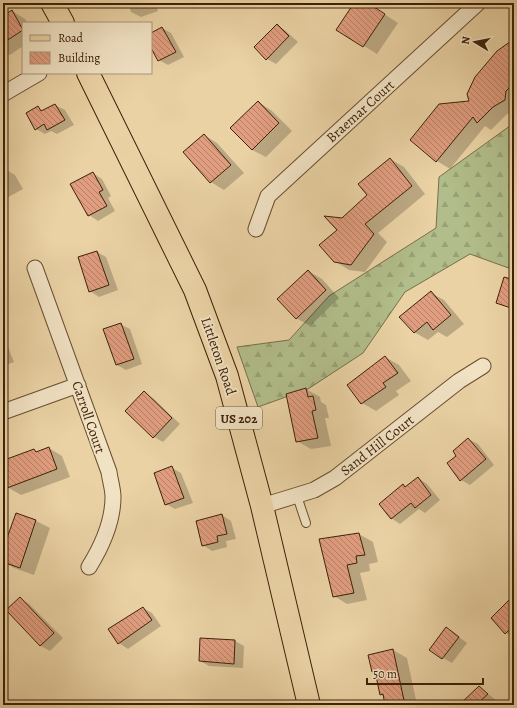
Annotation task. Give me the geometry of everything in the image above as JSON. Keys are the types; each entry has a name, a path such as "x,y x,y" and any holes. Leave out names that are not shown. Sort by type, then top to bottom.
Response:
{"main road":[{"path":"52,3 62,22"},
{"name":"Littleton Road","path":"88,74 195,290 227,376 262,506 309,705"}],"street":[{"name":"Braemar Court","path":"256,229 268,196 478,3"},
{"path":"3,94 37,74"},
{"name":"Carroll Court","path":"35,268 109,472 113,497 101,548 89,567"},
{"name":"Sand Hill Court","path":"262,506 314,490 335,478 459,381 483,366"},
{"path":"3,412 78,385"}],"lane":[{"path":"297,496 306,523"}],"green space":[{"path":"514,123 514,270 470,254 405,292 363,353 308,389 258,407 237,347 289,340 329,296 436,228 439,177"}],"building":[{"path":"354,3 368,3 385,14 363,47 336,30"},
{"path":"12,10 22,31 3,43 3,16"},
{"path":"277,24 289,36 266,60 254,47"},
{"path":"162,27 176,52 158,61 152,50 152,32"},
{"path":"514,39 514,83 506,91 505,100 493,107 477,123 473,117 436,162 410,140 439,104 469,101 467,94 475,77 497,51"},
{"path":"258,101 279,123 252,150 230,128"},
{"path":"55,104 65,120 47,130 44,124 35,130 26,113 38,106 41,111"},
{"path":"204,134 231,165 210,183 183,152"},
{"path":"390,158 412,186 365,224 374,234 351,265 334,262 319,245 337,230 324,216 342,218 367,195 358,184"},
{"path":"93,172 103,190 99,192 107,206 88,216 70,184"},
{"path":"97,251 109,285 89,292 78,257"},
{"path":"308,270 326,290 296,319 277,299"},
{"path":"504,277 514,280 514,309 496,303"},
{"path":"431,291 451,315 433,330 427,322 414,333 399,317"},
{"path":"121,323 134,359 116,365 103,329"},
{"path":"385,356 398,373 383,383 386,387 361,404 347,385"},
{"path":"306,388 308,397 313,396 316,410 312,411 318,438 296,442 286,394"},
{"path":"144,391 172,418 153,438 125,411"},
{"path":"468,438 486,459 460,481 447,463 456,456 453,451"},
{"path":"49,447 57,469 7,488 3,478 3,465 8,463 7,459 34,449 36,452"},
{"path":"172,466 184,498 165,505 154,473"},
{"path":"418,477 431,495 415,508 411,503 391,519 379,504 403,484 405,487"},
{"path":"16,513 36,520 20,568 3,562 3,549"},
{"path":"222,514 227,534 217,536 218,542 202,546 196,521"},
{"path":"359,533 365,555 356,556 357,563 347,565 354,593 333,597 319,539"},
{"path":"514,595 514,625 505,634 491,618"},
{"path":"20,597 54,633 40,646 6,610"},
{"path":"143,607 152,620 118,644 108,629"},
{"path":"446,627 459,637 442,659 429,650"},
{"path":"200,638 235,640 234,664 199,661"},
{"path":"393,649 405,705 385,705 383,694 380,695 375,671 372,672 368,655"},
{"path":"479,686 488,694 476,705 459,705"}]}
